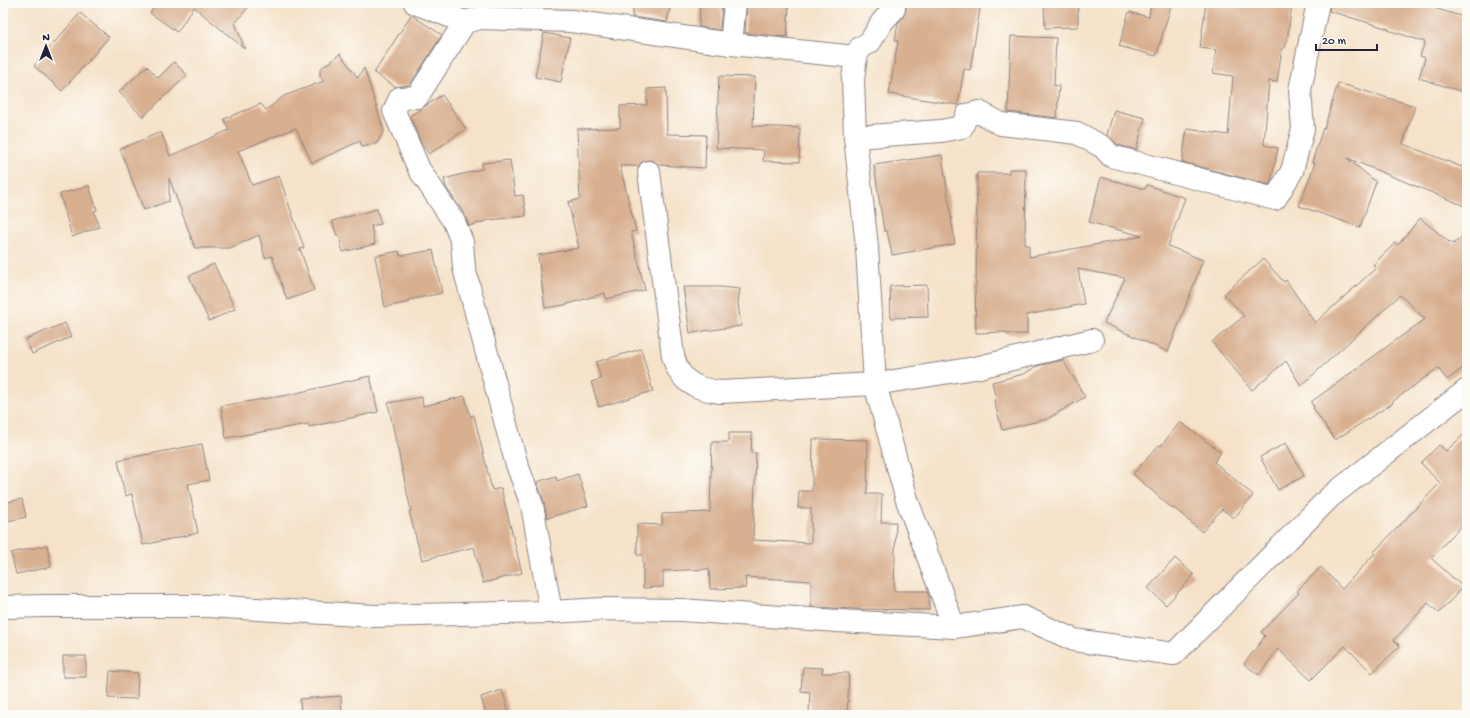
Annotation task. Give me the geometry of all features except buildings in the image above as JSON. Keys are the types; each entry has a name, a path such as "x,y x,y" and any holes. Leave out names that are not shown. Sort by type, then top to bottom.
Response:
{"street":[{"path":"415,3 465,22 480,18 571,20 731,44 856,57"},
{"path":"731,44 736,3"},
{"path":"894,3 894,9 882,22 870,42 860,48 856,57 853,79 855,137 867,247 875,384 907,500 954,627"},
{"path":"855,137 962,127 966,115 979,112 1001,124 1077,132 1104,148 1111,156 1275,199 1292,171 1303,129 1300,90 1318,3"},
{"path":"465,22 417,97 400,98 394,111 418,169 454,222 462,242 464,268 516,462 532,505 551,612"},
{"path":"649,172 673,356 681,374 691,383 704,390 720,392 875,384 975,368 1092,340"},
{"path":"3,607 208,606 374,616 551,612 602,609 681,610 830,621 954,627 1023,617 1074,640 1174,654 1330,497 1467,390"}]}
